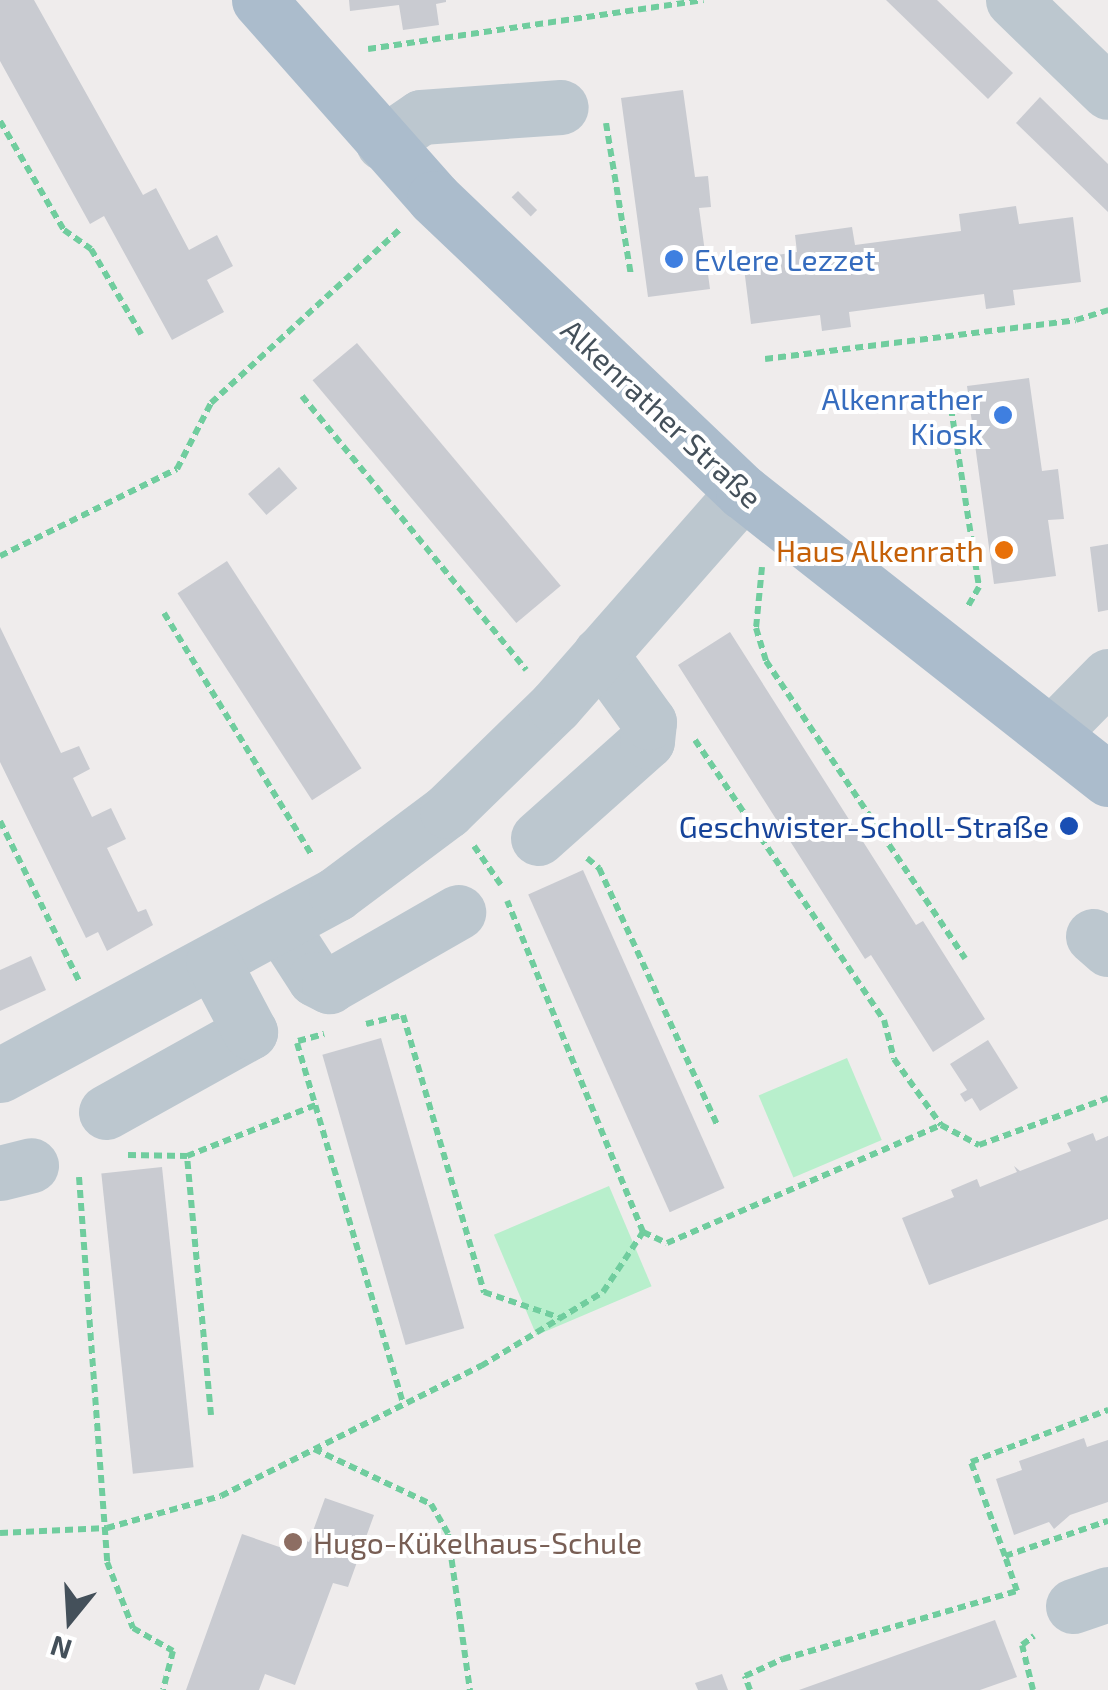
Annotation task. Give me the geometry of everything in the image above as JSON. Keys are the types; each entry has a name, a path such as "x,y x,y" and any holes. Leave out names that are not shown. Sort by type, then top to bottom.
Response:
{"main road":[{"name":"Alkenrather Straße","path":"259,0 307,60 434,198 731,506 943,648 1108,779"}],"street":[{"path":"1013,0 1108,92"},
{"path":"383,143 421,117 560,107"},
{"path":"0,1075 336,894 447,811 555,706 731,506"},
{"path":"538,838 647,741 649,722 600,654"},
{"path":"1052,734 1108,676"},
{"path":"280,925 316,978 329,986 478,895"},
{"path":"54,1151 250,1032 213,962"}],"path":[{"path":"307,60 703,0"},
{"path":"560,107 603,107 631,275"},
{"path":"0,120 64,230 91,249 141,334"},
{"path":"0,556 177,469 211,403 434,198"},
{"path":"765,359 1076,320 1108,310"},
{"path":"302,396 555,706"},
{"path":"943,648 980,587 951,408"},
{"path":"731,506 762,557 756,628 766,661 965,958"},
{"path":"164,613 336,894"},
{"path":"687,728 884,1020 894,1058 942,1125 980,1145 1108,1098"},
{"path":"447,811 478,895 643,1232 667,1243 942,1125"},
{"path":"0,821 100,1024"},
{"path":"478,895 521,863 538,838 562,837 599,868 718,1125"},
{"path":"403,1015 484,1292 561,1318"},
{"path":"291,1026 403,1403"},
{"path":"211,1415 187,1156 316,1105"},
{"path":"54,1151 107,1528 108,1562 133,1628 173,1652 163,1690"},
{"path":"0,1533 107,1528 221,1496 561,1318 602,1292 643,1232"},
{"path":"1017,1591 972,1462 1108,1410"},
{"path":"314,1450 431,1504 448,1534 470,1690"},
{"path":"1005,1556 1108,1520"},
{"path":"750,1690 745,1676 783,1659 1017,1591 1058,1607 1035,1638 1022,1645 1033,1690"}],"green space":[{"path":"847,1058 882,1140 793,1177 759,1096"},
{"path":"609,1186 652,1286 537,1335 494,1235"}],"building":[{"path":"0,0 34,0 143,195 156,188 189,250 217,235 233,266 207,280 224,312 172,340 104,216 90,224 0,61"},
{"path":"349,0 446,2 436,4 439,25 403,30 399,5 350,11"},
{"path":"886,0 937,0 1013,73 988,99"},
{"path":"683,90 695,177 708,176 711,207 699,208 710,289 648,297 621,98"},
{"path":"1040,97 1108,164 1108,212 1016,123"},
{"path":"518,191 537,210 531,216 512,197"},
{"path":"1016,206 1019,224 1073,217 1081,282 1013,290 1015,305 986,309 984,294 849,312 851,327 822,331 820,315 751,324 743,260 797,252 795,235 852,227 855,245 961,231 959,214"},
{"path":"357,343 561,586 516,623 313,380"},
{"path":"1029,378 1042,471 1058,469 1064,519 1048,520 1056,576 994,584 967,386"},
{"path":"279,467 297,488 266,515 248,494"},
{"path":"1108,544 1108,610 1098,612 1090,547"},
{"path":"227,561 362,768 312,800 178,593"},
{"path":"0,627 61,753 79,746 90,769 73,778 92,817 111,808 126,839 107,848 138,912 146,909 153,925 107,951 98,932 86,938 0,762"},
{"path":"730,632 916,925 923,921 985,1019 933,1052 871,955 865,959 678,665"},
{"path":"583,870 725,1188 670,1212 528,894"},
{"path":"31,956 46,990 0,1011 0,970"},
{"path":"381,1038 464,1328 406,1345 322,1055"},
{"path":"988,1040 1018,1088 980,1111 972,1098 965,1102 960,1094 967,1090 950,1064"},
{"path":"1093,1133 1096,1141 1108,1136 1108,1219 929,1285 902,1218 954,1197 951,1190 977,1179 980,1187 1017,1172 1014,1166 1020,1171 1071,1151 1067,1143"},
{"path":"162,1167 194,1467 133,1474 101,1173"},
{"path":"1084,1438 1087,1447 1108,1440 1108,1502 1070,1515 1054,1529 1049,1522 1014,1535 996,1479 1022,1470 1019,1461"},
{"path":"325,1498 374,1515 348,1587 333,1583 295,1685 265,1674 259,1690 186,1690 242,1534 288,1550 293,1536 309,1542"},
{"path":"995,1620 1017,1677 980,1690 799,1690"},
{"path":"722,1674 728,1690 698,1690 695,1683"}],"place":[{"name":"Evlere Lezzet","path":"674,259"},
{"name":"Alkenrather Kiosk","path":"1003,415"},
{"name":"Haus Alkenrath","path":"1004,550"},
{"name":"Geschwister-Scholl-Straße","path":"1069,826"},
{"name":"Hugo-Kükelhaus-Schule","path":"293,1542"}]}
